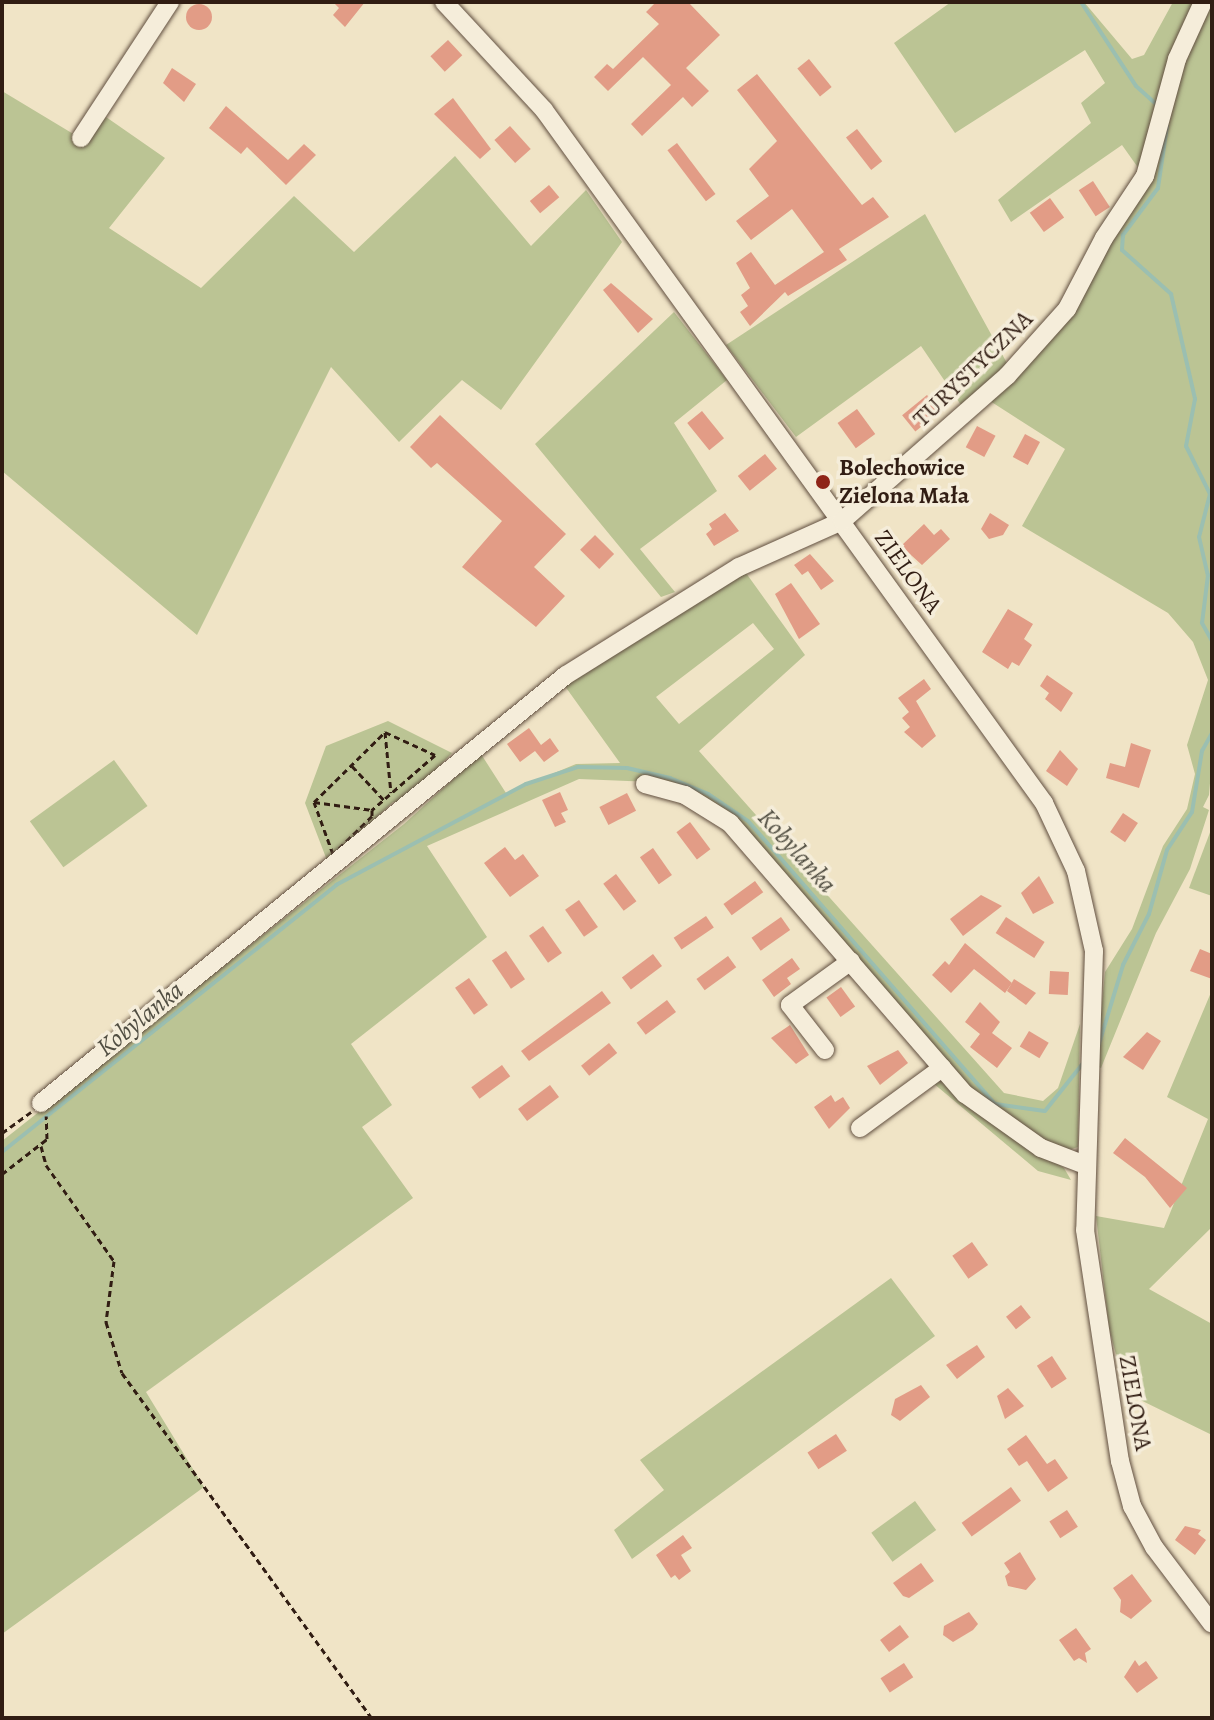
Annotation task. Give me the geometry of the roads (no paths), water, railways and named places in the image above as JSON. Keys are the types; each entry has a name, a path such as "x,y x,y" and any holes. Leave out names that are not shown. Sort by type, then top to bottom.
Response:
{"street":[{"path":"81,138 170,2"},
{"name":"ZIELONA","path":"444,2 544,110 1044,803 1076,871 1094,951 1085,1165 1089,1262 1117,1448 1132,1506 1154,1547 1212,1624"},
{"name":"TURYSTYCZNA","path":"41,1103 398,816 524,708 609,644 739,567 842,521 1007,376 1067,309 1104,238 1145,176 1177,59 1203,2"},
{"path":"645,784 685,795 730,823 942,1068 985,1111 1056,1156 1085,1165"},
{"path":"825,1050 790,1005 851,961"},
{"path":"860,1128 942,1068"}],"waterway":[{"name":"Kobylanka","path":"1081,2 1136,86 1157,105"},
{"name":"Kobylanka","path":"1167,126 1158,188 1123,235 1122,250 1171,294 1195,399 1186,446 1210,494 1199,537 1208,575 1202,623 1212,641"},
{"name":"Kobylanka","path":"1098,1047 1123,965 1149,914 1167,850 1192,812 1202,751 1212,733"},
{"name":"Kobylanka","path":"2,1152 336,885 526,784 578,767 627,768 670,778 708,794 748,821 995,1104 1045,1111 1084,1062"}],"place":[{"name":"Bolechowice Zielona Mała","path":"823,482"}]}
